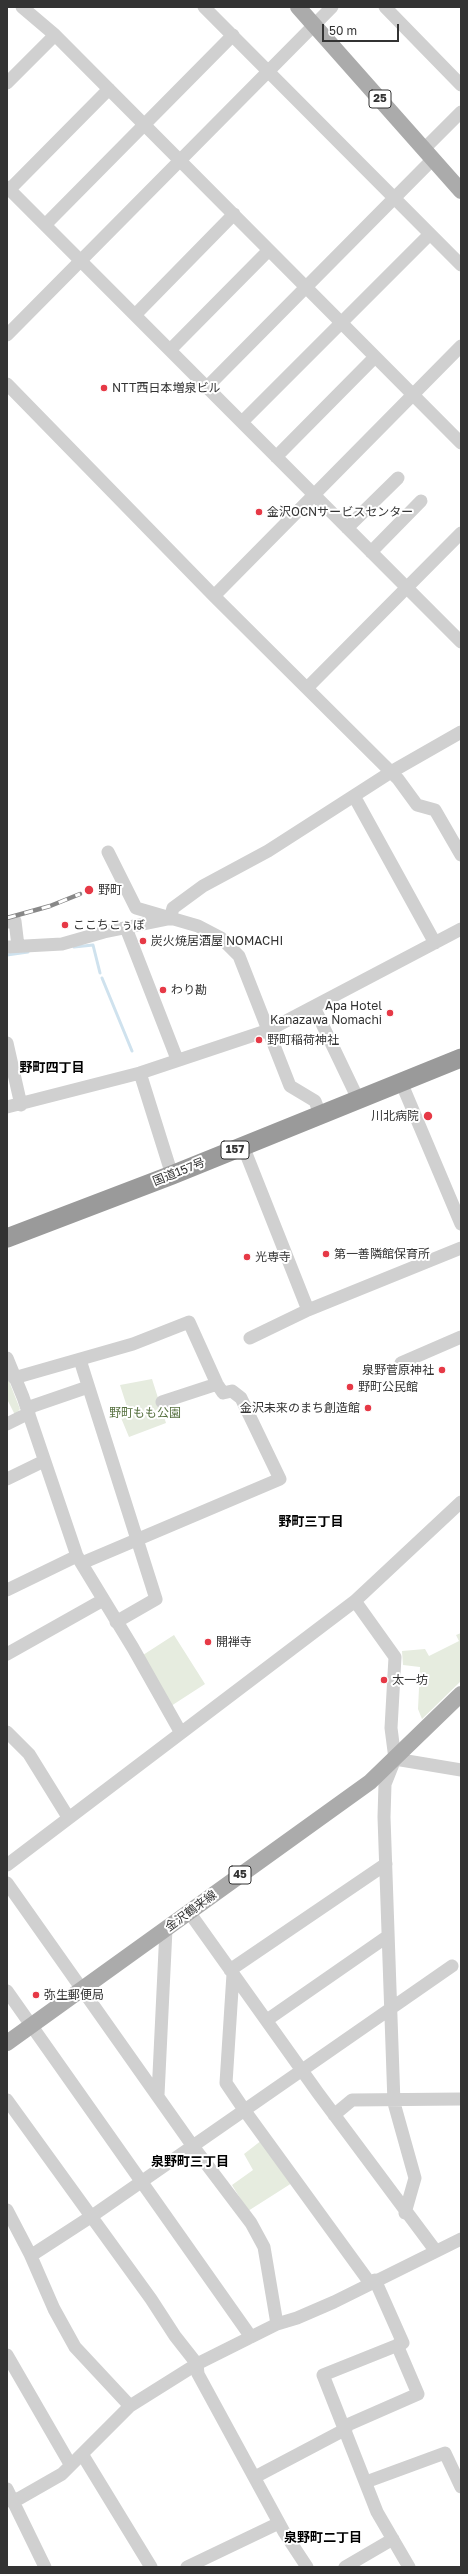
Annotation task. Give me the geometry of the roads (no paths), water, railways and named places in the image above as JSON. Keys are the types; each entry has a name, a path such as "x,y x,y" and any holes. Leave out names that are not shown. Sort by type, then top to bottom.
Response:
{"highway":[{"name":"国道157号","path":"7,1238 172,1175 461,1058"}],"main road":[{"name":"25","path":"298,7 461,191"},
{"name":"金沢鶴来線","path":"7,2043 370,1782 395,1759 437,1726 461,1694"}],"street":[{"path":"204,7 461,265"},
{"path":"7,335 332,7"},
{"path":"385,7 461,85"},
{"path":"26,8 55,35 461,443"},
{"path":"7,83 55,35"},
{"path":"45,225 233,35"},
{"path":"109,89 8,188 461,642"},
{"path":"207,387 394,198 461,112"},
{"path":"135,315 234,214"},
{"path":"242,422 430,234"},
{"path":"170,350 269,250"},
{"path":"214,596 461,346"},
{"path":"276,457 375,357"},
{"path":"7,384 214,596 391,772 417,805 436,810 461,855"},
{"path":"348,528 398,478"},
{"path":"371,552 421,501"},
{"path":"307,688 461,533"},
{"path":"170,919 172,908 204,886 268,851 391,772 461,732"},
{"path":"354,796 435,943"},
{"path":"108,852 136,908 198,926 221,938 239,956 290,1086 315,1101 320,1114"},
{"path":"7,922 15,921 13,947 62,944 170,919"},
{"path":"126,928 177,1059"},
{"path":"7,1107 21,1105 140,1073 177,1059 269,1030 461,929"},
{"path":"314,1007 358,1099"},
{"path":"7,1043 21,1105"},
{"path":"140,1073 172,1175"},
{"path":"401,1082 461,1224"},
{"path":"243,1146 308,1310"},
{"path":"250,1338 308,1310 461,1248"},
{"path":"7,1590 79,1559 138,1540 280,1479 241,1398 232,1391 223,1393 217,1384 189,1322 133,1344 14,1378"},
{"path":"401,1363 461,1337"},
{"path":"80,1360 156,1599 116,1622"},
{"path":"8,1364 28,1410 44,1461 79,1559 181,1732"},
{"path":"162,1402 217,1384"},
{"path":"7,1424 28,1410 88,1387"},
{"path":"7,1479 44,1461"},
{"path":"7,1865 68,1817 355,1601 461,1502"},
{"path":"7,1654 103,1600"},
{"path":"355,1601 395,1657 391,1728 395,1759 385,1784 386,1864 394,2100 415,2178 405,2213"},
{"path":"7,1732 29,1754 68,1817"},
{"path":"395,1759 461,1770"},
{"path":"232,1972 386,1864"},
{"path":"8,1890 83,1989 192,2145 251,2223 264,2247 277,2324"},
{"path":"188,1912 405,2213 435,2250"},
{"path":"158,2096 166,1929"},
{"path":"267,2020 388,1936"},
{"path":"30,2254 35,2253 92,2216 192,2145 245,2112 455,1962"},
{"path":"232,1972 226,2083 245,2112 372,2282 403,2343 323,2375 346,2427 377,2512 409,2567"},
{"path":"7,1991 251,2337"},
{"path":"334,2115 352,2100 461,2099"},
{"path":"7,2100 92,2216 175,2336 197,2364 198,2374 255,2476 279,2523 307,2567"},
{"path":"7,2210 30,2254 54,2309 75,2347 130,2406"},
{"path":"9,2496 20,2498 62,2474 70,2464 130,2406 197,2364 277,2324 297,2318 334,2302 435,2250 461,2239"},
{"path":"255,2476 346,2427 418,2394 397,2345"},
{"path":"7,2355 70,2464"},
{"path":"366,2482 445,2453 461,2488"},
{"path":"82,2454 151,2567"},
{"path":"9,2496 45,2567"},
{"path":"187,2567 279,2523"},
{"path":"345,2567 393,2539"}],"waterway":[{"path":"74,947 93,945 100,973"},
{"path":"7,955 28,952"},
{"path":"102,978 132,1051"}],"railway":[{"path":"7,918 50,906 80,894"}],"place":[{"name":"NTT西日本増泉ビル","path":"104,388"},
{"name":"金沢OCNサービスセンター","path":"259,512"},
{"name":"野町","path":"89,890"},
{"name":"ここちこぅぼ","path":"65,925"},
{"name":"炭火焼居酒屋 NOMACHI","path":"143,941"},
{"name":"わり勘","path":"163,990"},
{"name":"Apa Hotel Kanazawa Nomachi","path":"390,1013"},
{"name":"野町稲荷神社","path":"259,1040"},
{"name":"川北病院","path":"428,1116"},
{"name":"第一善隣館保育所","path":"326,1254"},
{"name":"光専寺","path":"247,1257"},
{"name":"泉野菅原神社","path":"442,1370"},
{"name":"野町公民館","path":"350,1387"},
{"name":"金沢未来のまち創造館","path":"368,1408"},
{"name":"開禅寺","path":"208,1642"},
{"name":"太一坊","path":"384,1680"},
{"name":"弥生郵便局","path":"36,1995"}],"district":[{"name":"野町四丁目","path":"52,1068"},
{"name":"野町三丁目","path":"311,1522"},
{"name":"泉野町三丁目","path":"190,2162"},
{"name":"泉野町二丁目","path":"323,2538"}],"park label":[{"name":"野町もも公園","path":"145,1413"}]}
